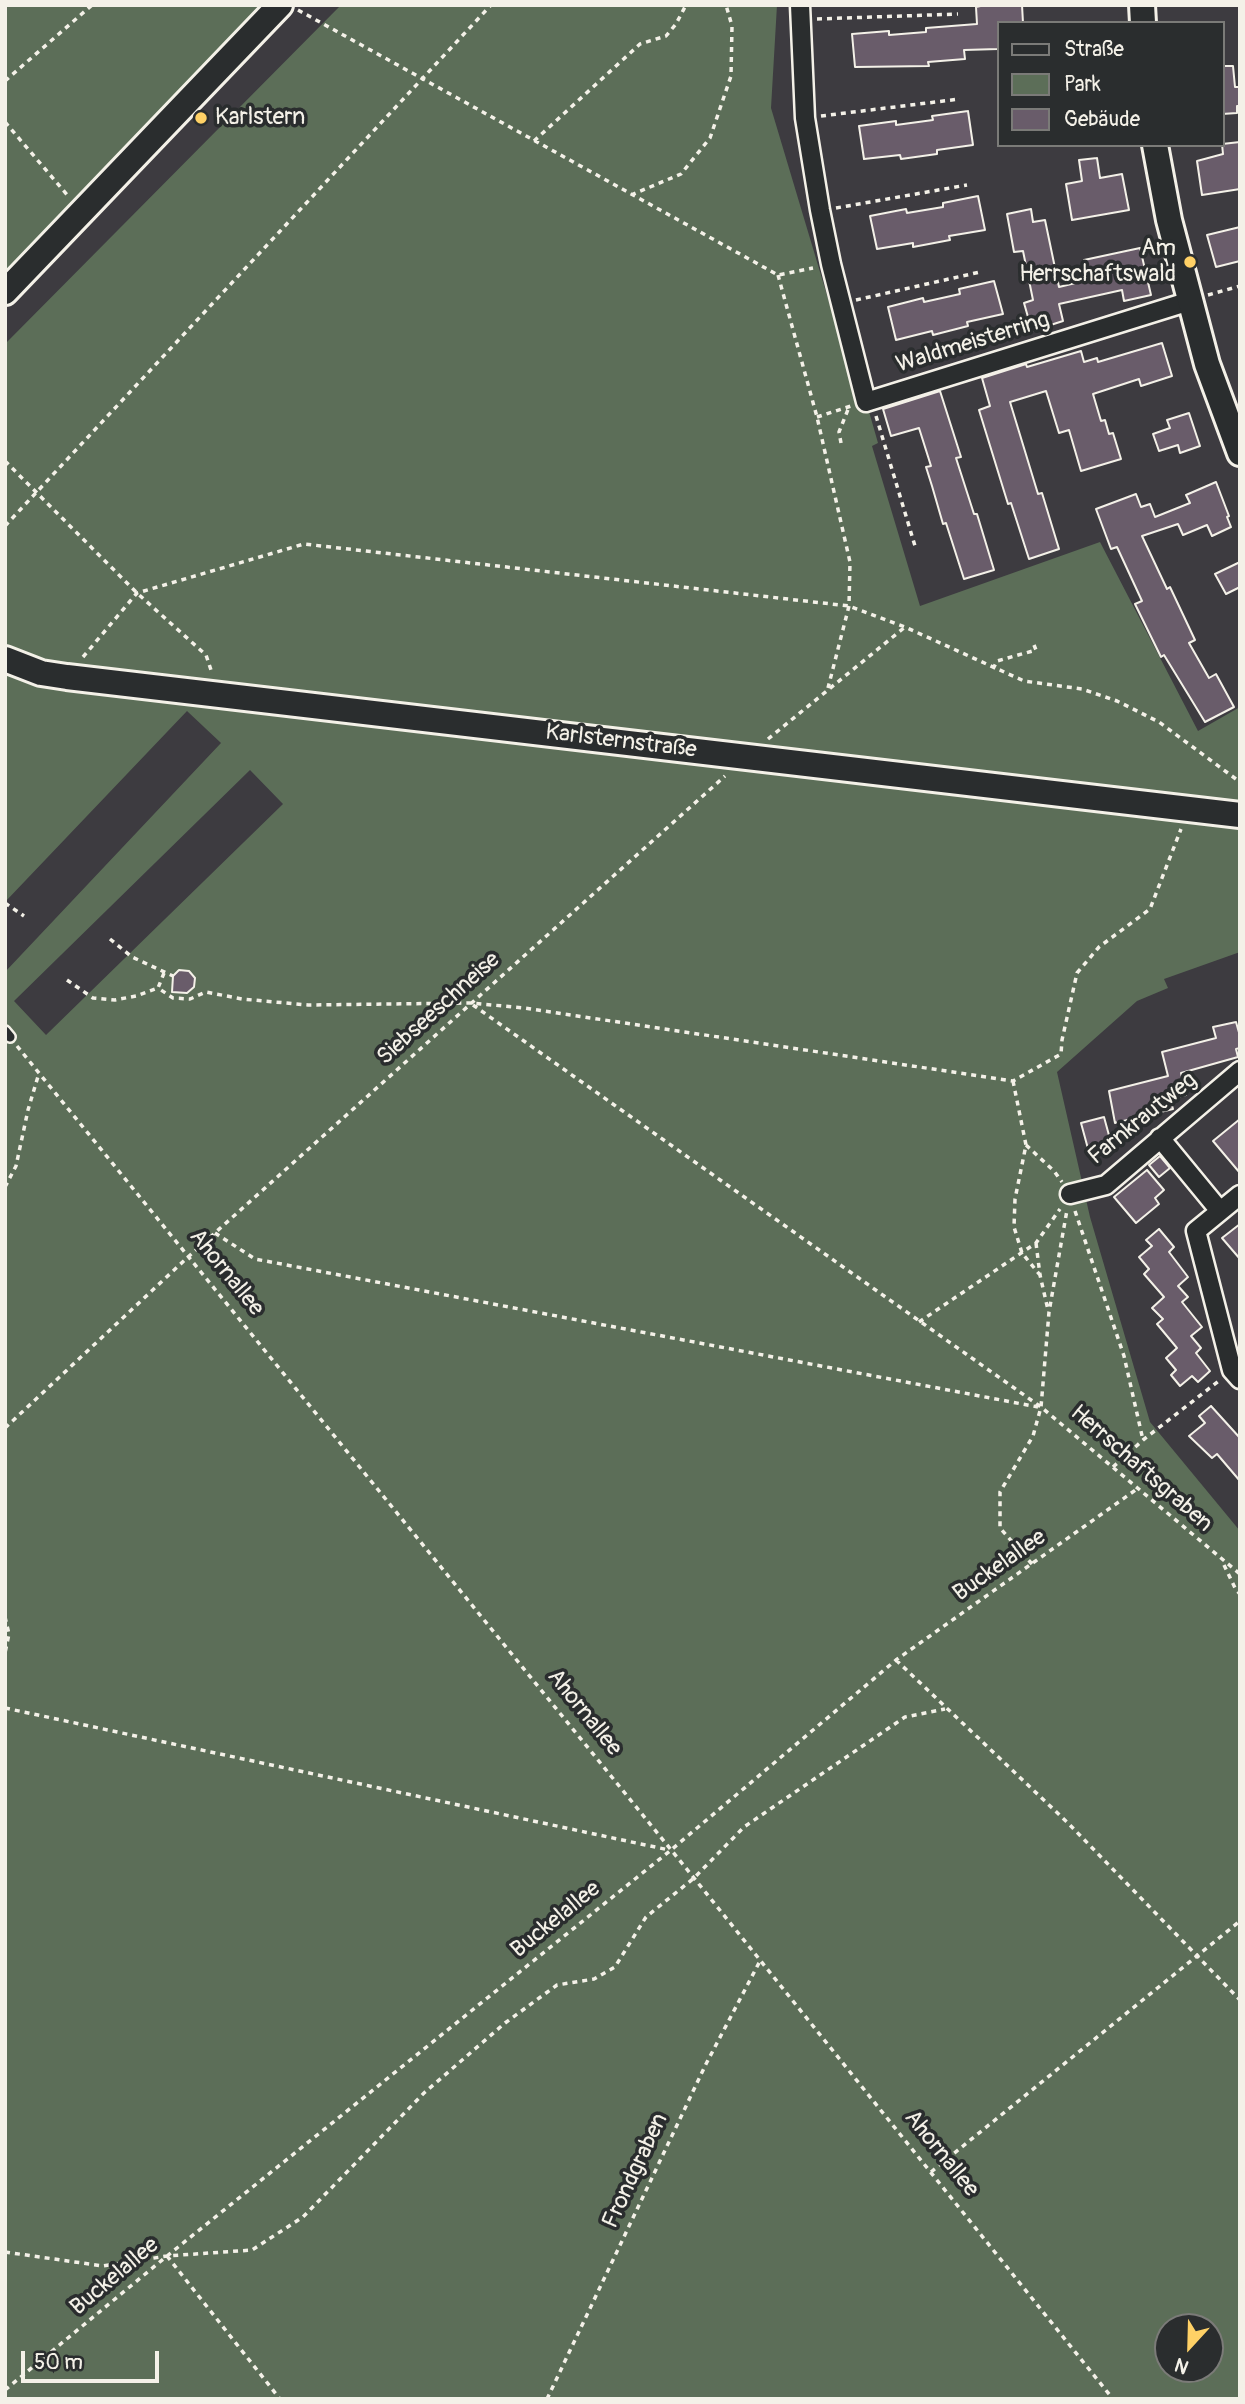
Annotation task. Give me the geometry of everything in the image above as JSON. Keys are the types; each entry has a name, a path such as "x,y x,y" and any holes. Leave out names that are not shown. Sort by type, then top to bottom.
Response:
{"street":[{"path":"5,292 280,5"},
{"path":"801,13 805,118 820,210 862,403"},
{"path":"1156,147 1169,220 1207,364 1240,453"},
{"name":"Waldmeisterring","path":"862,403 1190,301"},
{"name":"Karlsternstraße","path":"5,659 41,673 67,677 1240,815"},
{"name":"Farnkrautweg","path":"1070,1194 1106,1185 1240,1071"},
{"path":"1160,1138 1220,1211"},
{"path":"1236,1374 1196,1231 1240,1195"}],"path":[{"path":"5,81 92,5"},
{"path":"290,5 778,275 831,264"},
{"path":"5,526 491,5"},
{"path":"534,141 640,44 666,36 686,5"},
{"path":"631,195 681,174 710,138 731,76 732,26 726,5"},
{"path":"801,13 958,14"},
{"path":"805,118 960,99"},
{"path":"5,122 82,212"},
{"path":"820,210 967,185"},
{"path":"841,304 980,272"},
{"path":"778,275 817,417 850,562 849,606 828,688"},
{"path":"1190,301 1240,286"},
{"path":"817,417 862,403"},
{"path":"841,443 839,432 862,403"},
{"path":"862,403 915,546"},
{"path":"5,461 137,593 206,655 213,678 211,692"},
{"path":"67,677 137,593 304,544 849,606 905,627 1024,681 1082,689 1117,701 1159,722 1240,782"},
{"name":"Siebseeschneise","path":"5,1428 188,1256 746,757 905,627"},
{"path":"993,669 997,661 1036,650 1034,645"},
{"path":"158,988 173,998 190,999 206,992 242,999 308,1005 471,1003 524,1008 1013,1081 1061,1054 1077,974 1098,947 1150,909 1183,824"},
{"path":"5,903 24,916"},
{"path":"110,939 132,957 173,976"},
{"path":"68,980 93,998 115,1000 158,988 164,973"},
{"name":"Herrschaftsgraben","path":"471,1003 1041,1407 1224,1563 1240,1594"},
{"name":"Ahornallee","path":"23,1053 694,1878 1113,2399"},
{"path":"5,1186 16,1166 39,1073"},
{"path":"1013,1081 1026,1144 1015,1199 1014,1227 1022,1252 1040,1275"},
{"path":"1026,1144 1054,1171 1070,1194 1124,1356 1143,1440"},
{"path":"919,1322 1035,1243 1070,1194"},
{"path":"1032,1564 1000,1528 1000,1492 1033,1436 1041,1407 1049,1312 1070,1194"},
{"path":"215,1233 255,1259 1041,1407"},
{"path":"1035,1243 1049,1312"},
{"path":"1113,1467 1143,1440 1236,1374"},
{"name":"Buckelallee","path":"5,2390 671,1850 896,1660 1137,1489"},
{"path":"1224,1563 1240,1574"},
{"path":"5,1617 9,1634 5,1653"},
{"path":"896,1660 1068,1824 1240,2000"},
{"path":"5,1708 671,1850"},
{"path":"5,2252 103,2266 167,2256 252,2250 303,2217 424,2093 505,2023 557,1984 594,1979 615,1967 646,1917 694,1878 744,1827 905,1717 945,1709"},
{"path":"931,2172 1240,1921"},
{"name":"Frondgraben","path":"547,2399 706,2064 760,1961"},
{"path":"167,2256 280,2399"}],"green space":[{"path":"5,5 280,5 5,292"},
{"path":"341,5 777,5 771,108 861,409 868,408 878,443 872,446 920,606 1100,542 1198,731 1240,707 1240,952 1164,979 1168,988 1137,1001 1057,1072 1090,1217 1150,1422 1240,1531 1240,2399 5,2399 5,972 221,743 187,711 5,902 5,344","holes":["250,770 283,804 46,1035 14,1001"]}],"building":[{"path":"1022,5 1023,21 996,21 996,49 964,50 965,59 928,62 929,66 855,67 852,34 889,31 889,35 926,32 926,28 977,24 976,7"},
{"path":"1224,66 1233,66 1235,87 1240,87 1240,106 1237,106 1237,113 1224,114"},
{"path":"968,111 973,145 901,159 900,155 864,159 859,126 933,120 932,116"},
{"path":"1240,142 1240,189 1202,195 1197,161 1223,154 1224,144"},
{"path":"1097,158 1100,178 1122,174 1129,210 1072,220 1066,184 1082,181 1079,160"},
{"path":"978,196 985,230 949,236 950,240 913,247 913,243 877,249 870,216 906,209 907,213 943,207 943,203"},
{"path":"1031,209 1033,222 1045,220 1059,287 1088,280 1084,260 1140,248 1151,295 1124,301 1122,290 1059,304 1063,321 1032,331 1024,303 1033,300 1023,251 1014,252 1007,214"},
{"path":"1240,227 1240,261 1216,267 1207,235"},
{"path":"994,281 1003,314 967,322 968,326 933,335 932,331 896,340 888,307 923,298 924,302 960,294 959,289"},
{"path":"1162,343 1172,376 1141,386 1139,379 1093,394 1101,421 1105,420 1109,434 1113,433 1121,459 1081,471 1069,430 1059,433 1046,391 1010,402 1038,494 1042,493 1059,549 1029,559 1011,503 1008,504 979,410 990,406 982,378 1081,351 1084,362 1097,358 1098,362"},
{"path":"940,391 961,457 956,458 994,570 964,579 946,523 943,524 926,467 931,466 919,428 891,436 883,409"},
{"path":"1189,413 1200,446 1180,453 1178,445 1159,451 1153,434 1170,428 1167,420"},
{"path":"1216,482 1231,527 1212,536 1207,525 1183,535 1178,524 1142,536 1195,640 1189,643 1209,678 1216,674 1234,707 1205,722 1164,655 1161,657 1135,604 1142,601 1117,547 1111,549 1096,509 1136,494 1141,507 1150,504 1155,517 1190,503 1186,495"},
{"path":"1240,562 1240,587 1226,594 1215,574"},
{"path":"179,970 189,971 195,978 194,987 187,993 172,992 173,976"},
{"path":"1236,1022 1240,1036 1240,1048 1236,1049 1238,1057 1181,1073 1186,1095 1170,1099 1173,1109 1115,1123 1109,1091 1168,1076 1162,1052 1216,1038 1213,1027"},
{"path":"1104,1117 1113,1150 1090,1156 1081,1123"},
{"path":"1240,1119 1240,1173 1213,1141"},
{"path":"1160,1156 1170,1168 1159,1177 1149,1165"},
{"path":"1147,1170 1164,1190 1155,1198 1159,1204 1136,1223 1114,1197"},
{"path":"1240,1224 1240,1259 1222,1238"},
{"path":"1159,1229 1174,1247 1169,1252 1188,1277 1178,1286 1188,1297 1182,1302 1202,1327 1191,1336 1201,1348 1196,1353 1210,1371 1198,1382 1192,1376 1180,1386 1171,1375 1176,1370 1166,1358 1177,1348 1157,1324 1163,1319 1152,1308 1164,1297 1144,1274 1149,1269 1139,1257 1152,1246 1146,1240"},
{"path":"1211,1406 1240,1438 1240,1481 1217,1454 1212,1458 1189,1436 1205,1423 1199,1416"}],"place":[{"name":"Karlstern","path":"201,118"},
{"name":"Am Herrschaftswald","path":"1190,262"}]}
